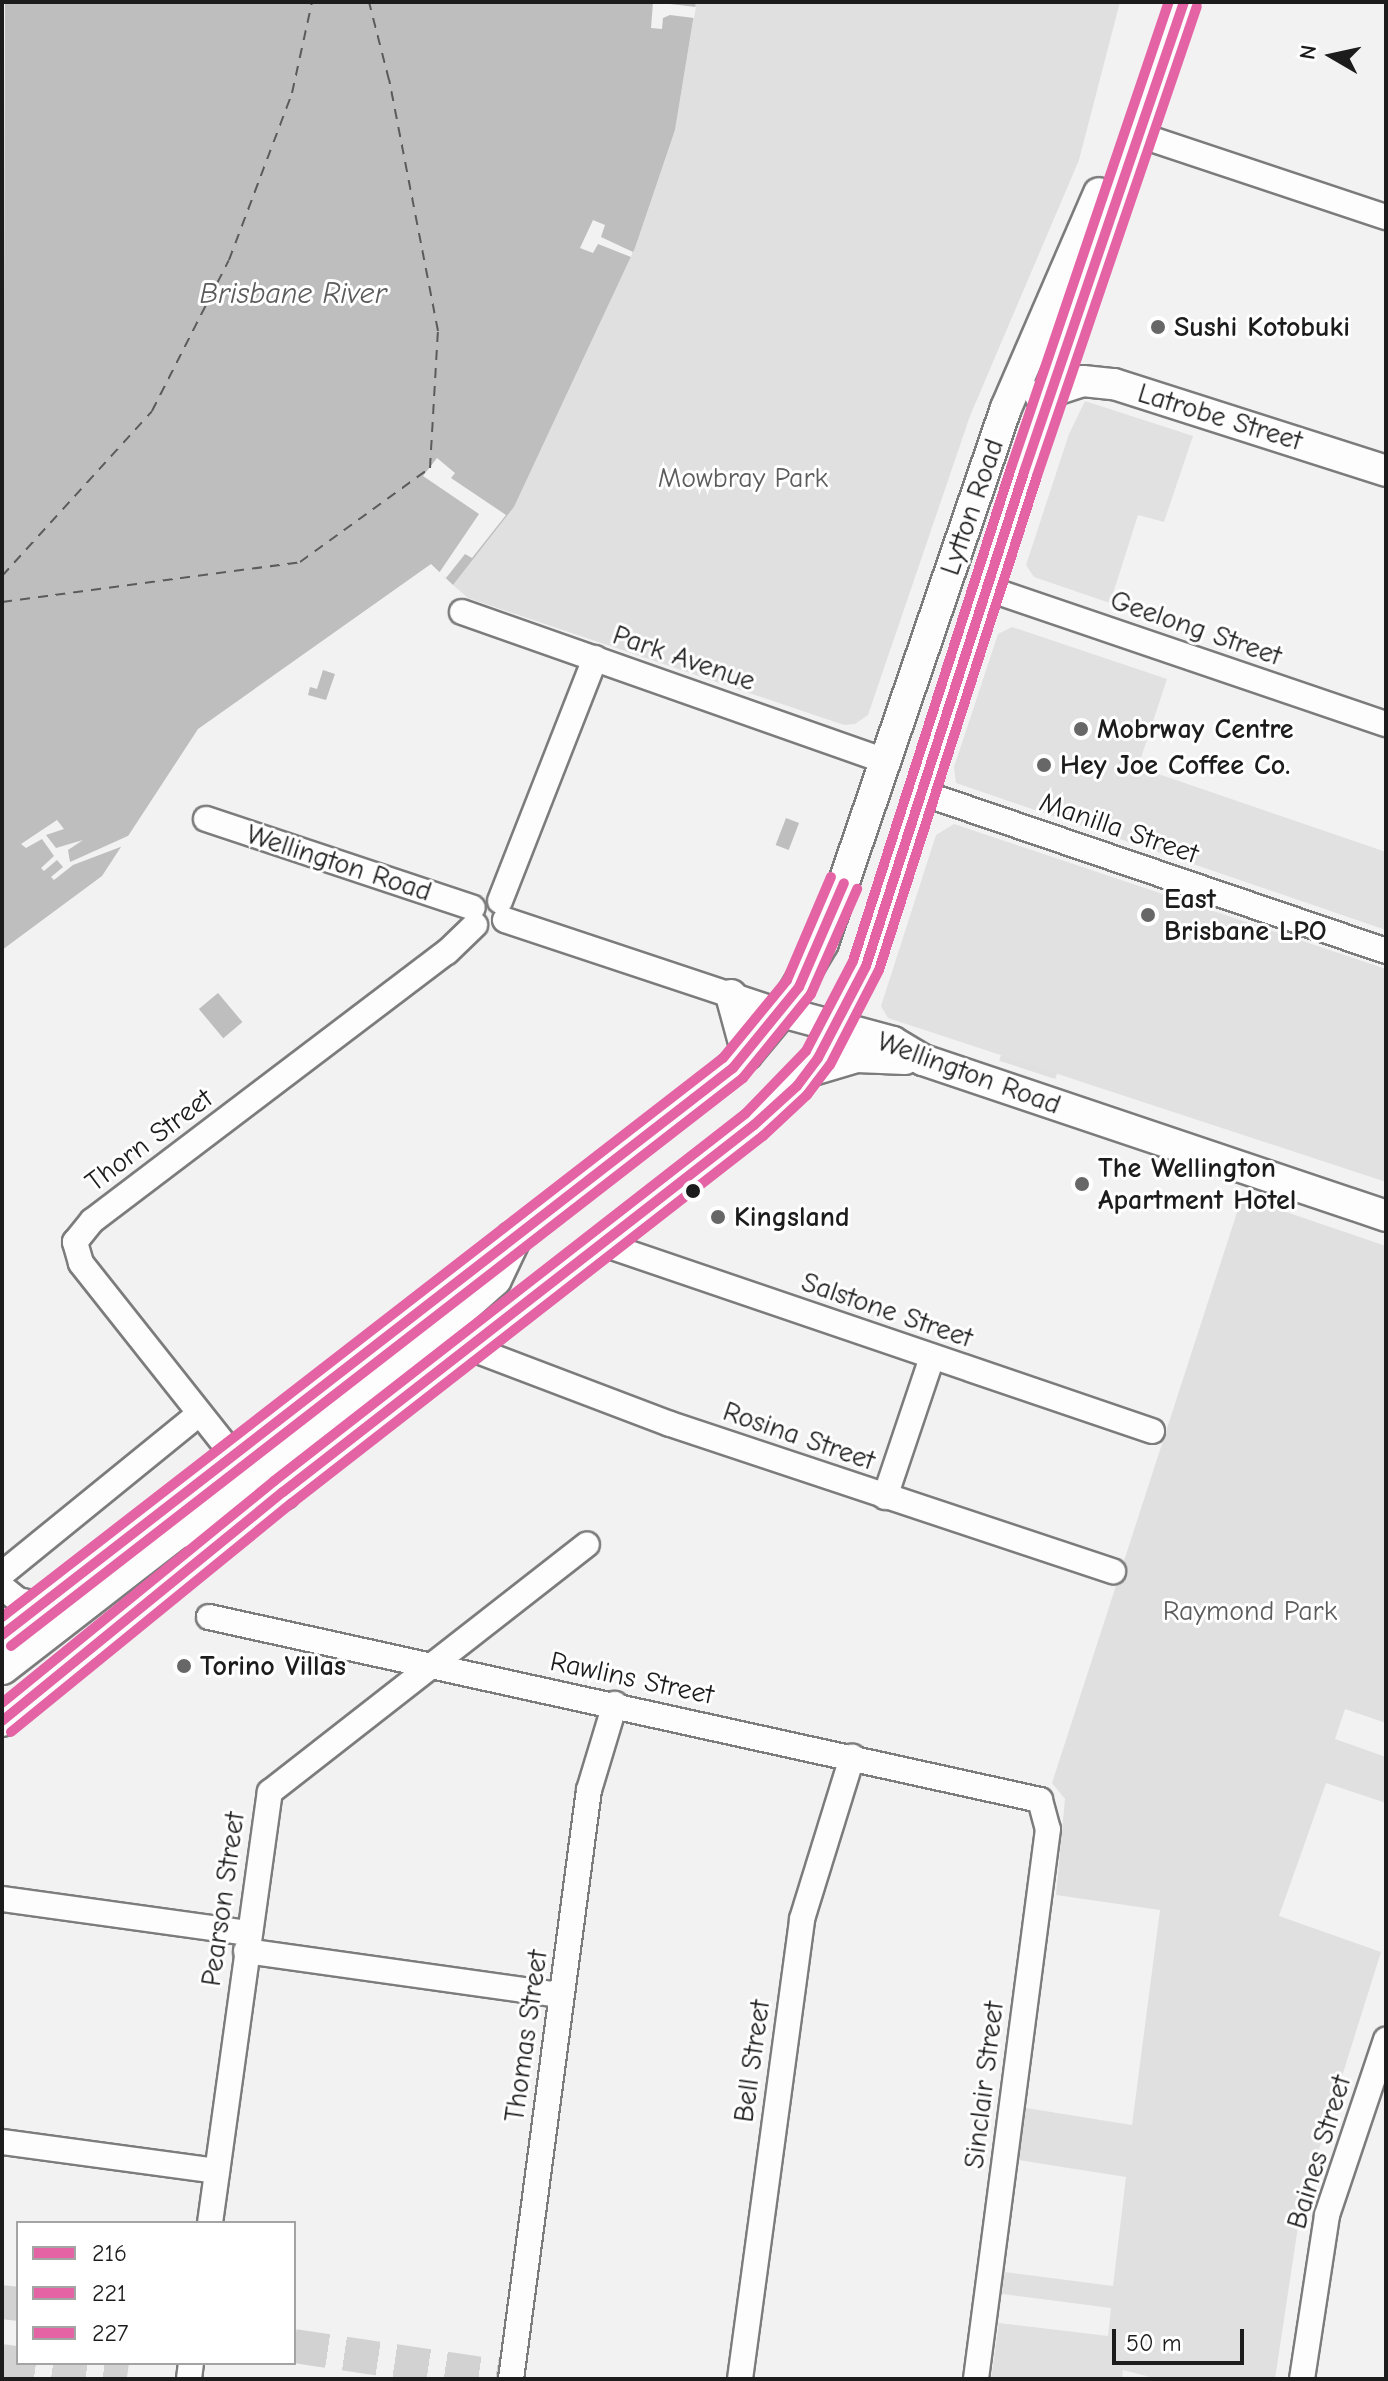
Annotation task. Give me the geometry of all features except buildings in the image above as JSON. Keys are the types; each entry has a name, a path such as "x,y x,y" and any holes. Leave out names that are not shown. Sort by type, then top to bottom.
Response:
{"highway":[{"path":"2,1667 434,1332 494,1279 513,1239"},
{"path":"2,1693 216,1526 283,1492"}],"main road":[{"name":"Lytton Road","path":"2,1635 747,1054 782,1012 823,943 988,457 1093,211 1164,2"},
{"name":"Lytton Road","path":"2,1721 283,1492 754,1125 809,1071 839,1027 866,966 986,588 1184,2"},
{"name":"Latrobe Street","path":"1052,388 1083,381 1114,384 1386,471"},
{"path":"988,457 1013,441 1027,410 1052,388"},
{"path":"731,995 747,1054"},
{"name":"Wellington Road","path":"782,1012 893,1042 923,1060 1386,1216"},
{"path":"809,1071 863,1056 923,1060"}],"street":[{"path":"1139,135 1386,217"},
{"name":"Geelong Street","path":"986,588 1386,724"},
{"name":"Park Avenue","path":"462,612 886,761"},
{"path":"474,916 489,932 503,911 595,658"},
{"name":"Manilla Street","path":"922,793 1386,951"},
{"name":"Wellington Road","path":"206,819 474,916"},
{"name":"Wellington Road","path":"503,911 782,1012"},
{"name":"Thorn Street","path":"233,1455 81,1263 75,1242 81,1230 447,952 474,916"},
{"name":"Salstone Street","path":"603,1244 1152,1431"},
{"name":"Rosina Street","path":"470,1348 489,1360 885,1497 1113,1571"},
{"path":"885,1497 932,1357"},
{"path":"2,1574 199,1414"},
{"name":"Pearson Street","path":"210,2221 270,1792 587,1544"},
{"path":"2,1587 18,1600 41,1605"},
{"name":"Rawlins Street","path":"209,1617 1040,1800"},
{"name":"Thomas Street","path":"511,2379 589,1790 615,1704"},
{"name":"Bell Street","path":"740,2379 802,1919 852,1757"},
{"name":"Sinclair Street","path":"976,2379 1048,1829 1040,1800"},
{"path":"2,1899 561,1995"},
{"name":"Baines Street","path":"1302,2379 1327,2215 1386,2040"},
{"path":"2,2142 217,2171"}],"shaded area":[{"path":"1085,401 1193,436 1164,522 1138,515 1110,603 1034,577 1026,565 1069,434"},
{"path":"1012,627 1167,679 1138,767 1386,852 1386,930 956,783 954,767 998,634"},
{"path":"954,824 1386,969 1386,1182 888,1018 881,1006 936,835"}],"green space":[{"name":"Mowbray Park","path":"696,2 1120,2 1079,160 970,416 868,715 855,724 844,725 468,598 453,585 514,507 635,248 675,130"},
{"path":"1001,1055 1057,1073 1055,1079 999,1061"},
{"name":"Raymond Park","path":"1242,1197 1386,1246 1386,1723 1345,1709 1335,1739 1386,1757 1386,1803 1326,1783 1279,1916 1381,1952 1301,2207 1275,2379 1158,2379 1123,2370 1122,2379 991,2379 999,2323 1108,2336 1111,2308 1002,2294 1004,2272 1113,2286 1126,2177 1018,2160 1026,2108 1132,2125 1160,1910 1056,1895 1065,1799 1052,1783"}],"water":[{"name":"Brisbane River","path":"5,2 696,2 675,130 635,248 514,507 453,585 431,564 198,729 102,876 2,950"},
{"path":"323,670 335,674 326,700 308,695 310,687 317,689"},
{"path":"786,818 799,823 789,850 776,845"},
{"path":"218,993 242,1022 223,1038 199,1009"}],"pier":[{"path":"653,2 696,7 694,18 670,15 663,18 662,29 651,28"},
{"path":"593,220 605,225 601,237 633,252 631,257 598,244 593,253 580,248"},
{"path":"437,458 455,473 451,478 506,515 472,558 465,554 446,578 439,573 479,514 423,476"},
{"path":"57,820 64,829 46,835 56,848 83,840 68,850 70,862 130,835 123,846 73,865 54,880 51,877 63,867 57,860 44,871 41,868 54,856 42,839 26,848 21,844"}],"ferry route":[{"path":"2,576 152,411 229,260 292,93 312,2"},
{"path":"2,602 300,562 430,468 438,331 389,80 369,2"}],"tunnel":[{"path":"2,2302 16,2304"},
{"path":"296,2346 515,2379"},
{"path":"2,2361 16,2363"},
{"path":"30,2365 127,2379"}],"transit line":[{"name":"227","path":"2,1703 274,1481 745,1114 806,1051 853,961 1011,468 1169,2"},
{"name":"216","path":"2,1721 283,1492 754,1125 797,1086 818,1058 866,966 1024,472 1184,2"},
{"name":"221","path":"11,1732 292,1503 763,1136 807,1095 830,1065 879,970 1037,476 1197,7"},
{"name":"227","path":"2,1617 723,1058 787,980 831,877"},
{"name":"216","path":"2,1635 733,1068 799,987 844,883"},
{"name":"221","path":"11,1646 743,1078 811,994 857,889"}],"place":[{"name":"Sushi Kotobuki","path":"1158,327"},
{"name":"Mobrway Centre","path":"1081,729"},
{"name":"Hey Joe Coffee Co.","path":"1044,765"},
{"name":"East Brisbane LPO","path":"1148,915"},
{"name":"The Wellington Apartment Hotel","path":"1082,1184"},
{"name":"Kingsland","path":"718,1217"},
{"name":"Torino Villas","path":"184,1666"}]}
